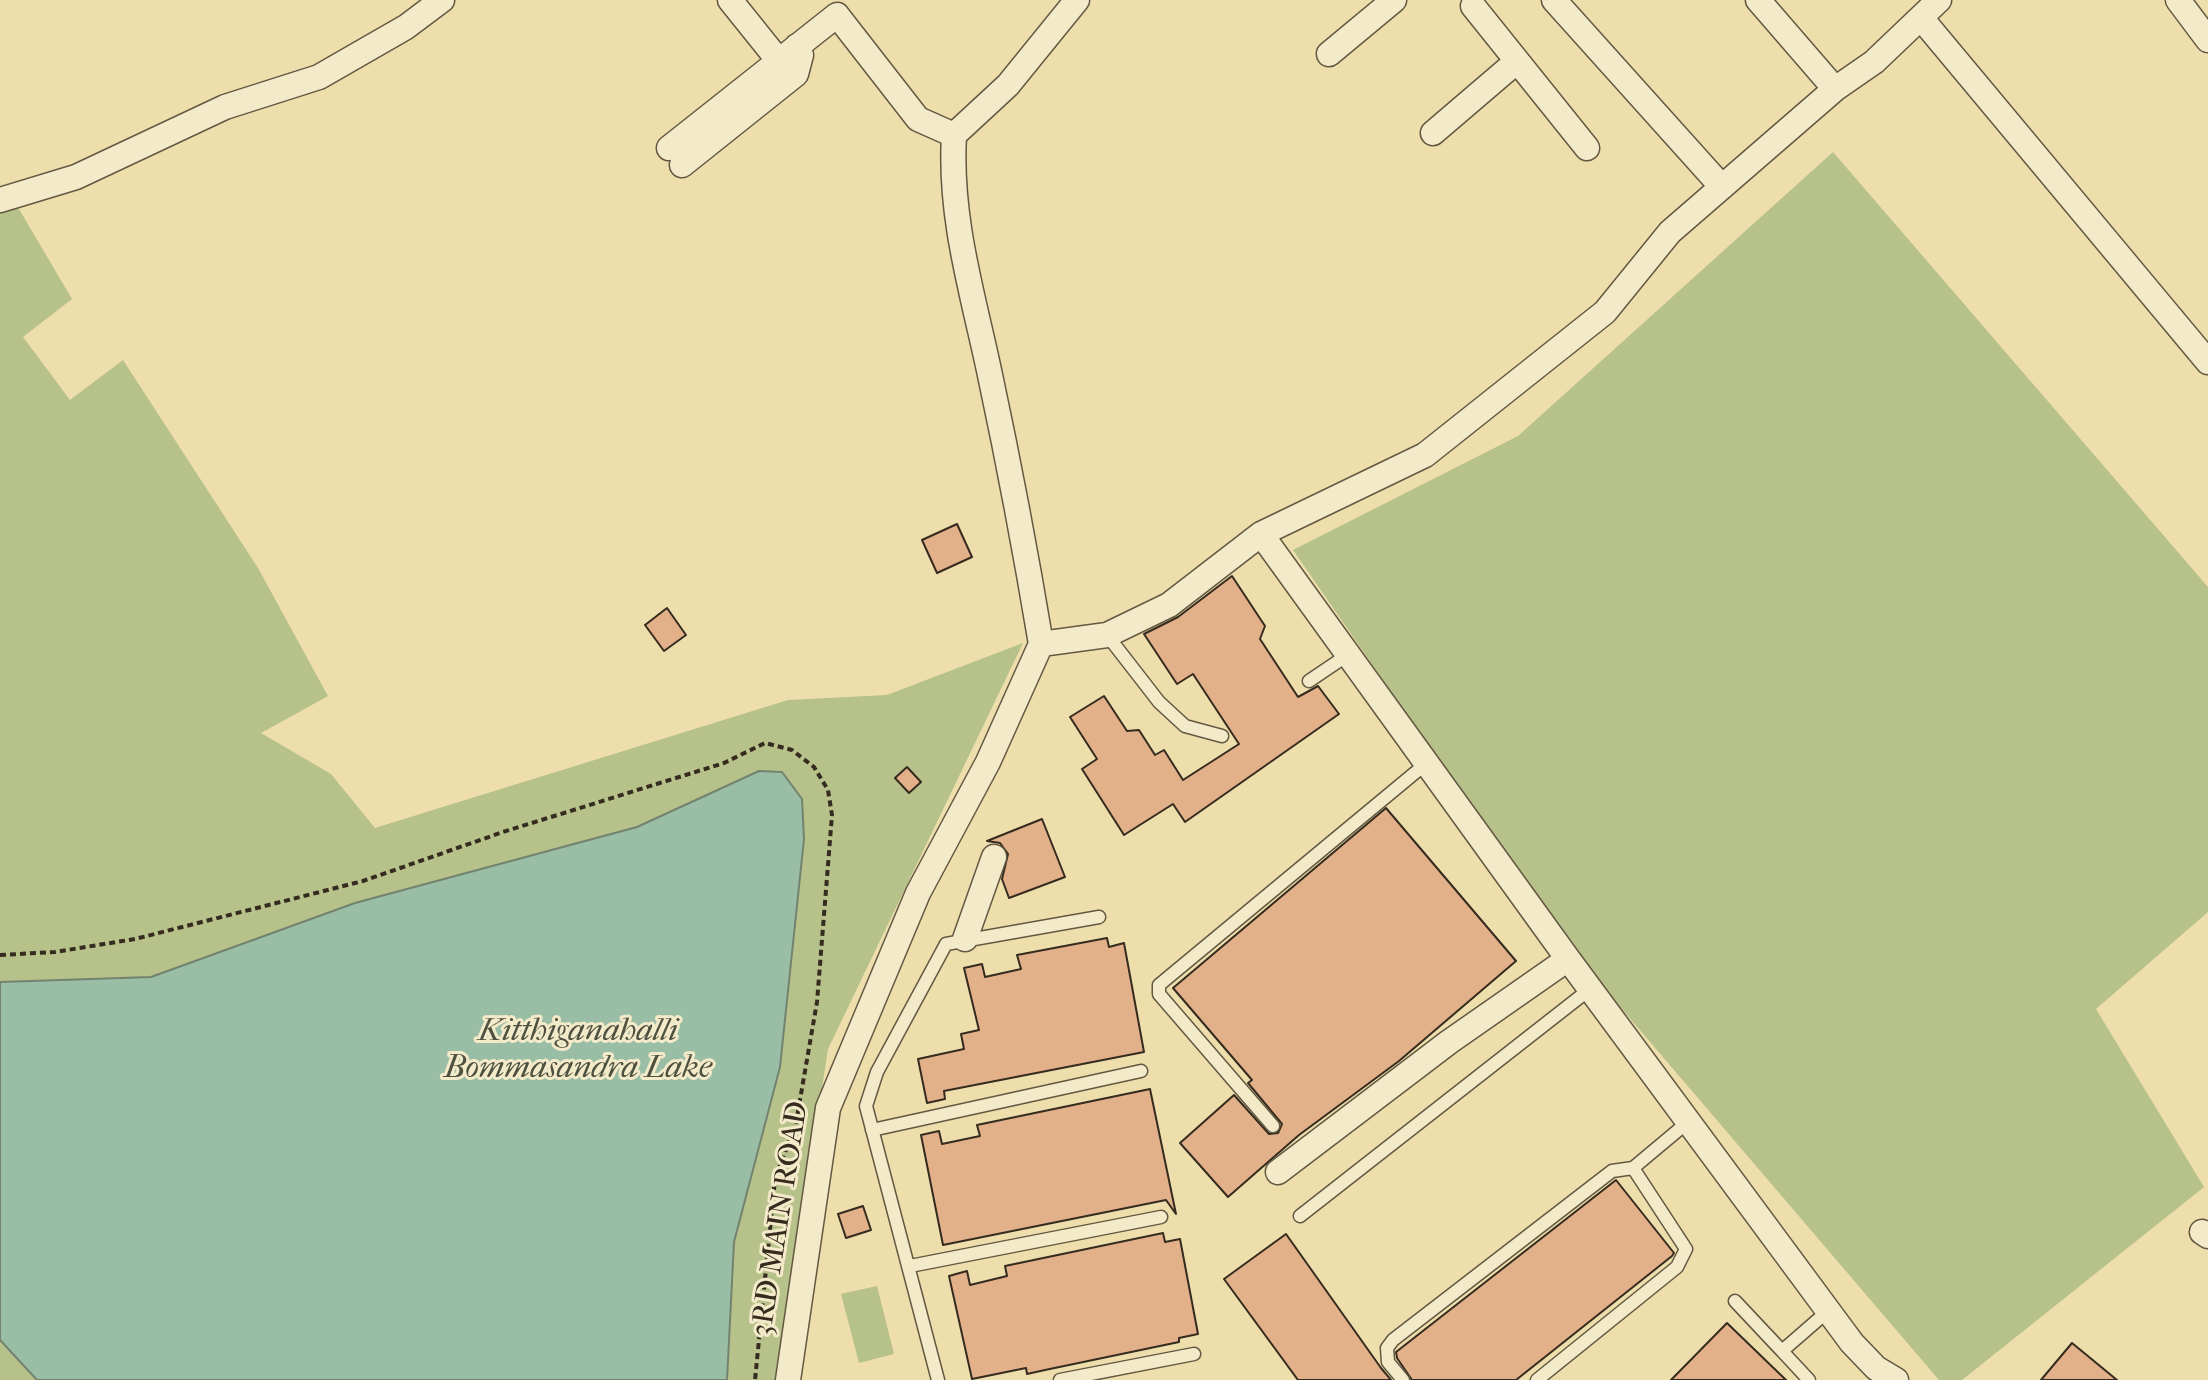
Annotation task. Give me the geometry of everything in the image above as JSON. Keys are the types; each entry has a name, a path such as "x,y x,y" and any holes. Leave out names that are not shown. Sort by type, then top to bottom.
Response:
{"street":[{"path":"0,200 76,177 225,107 319,77 406,27 442,0"},
{"path":"675,156 796,74 800,65 730,0"},
{"path":"1077,0 1008,85 954,135 951,182 962,263 992,386 1041,644 1107,635 1169,605 1261,534 1425,455 1605,312 1670,232 1835,89 1874,62 1939,0"},
{"path":"1329,54 1394,0"},
{"path":"1554,0 1722,187"},
{"path":"1758,0 1835,89"},
{"path":"2178,0 2208,40"},
{"path":"1469,2 1587,148"},
{"path":"788,53 837,15 918,119 954,135"},
{"path":"1921,18 2208,362"},
{"path":"1433,133 1516,62"},
{"path":"1261,534 1568,959 1828,1311 1876,1368 1896,1380"},
{"name":"3RD MAIN ROAD","path":"788,1380 828,1108 918,893 988,762 1041,644"},
{"path":"965,939 994,857"},
{"path":"1278,1172 1449,1042 1568,959"}],"lane":[{"path":"1107,635 1159,702 1185,726 1222,736"},
{"path":"1309,681 1349,654"},
{"path":"1273,1126 1159,994 1159,985 1428,762"},
{"path":"938,1380 866,1106 877,1072 946,944 1099,917"},
{"path":"1300,1216 1590,989"},
{"path":"872,1130 1141,1071"},
{"path":"1403,1380 1388,1362 1387,1348 1393,1340 1612,1171 1633,1168 1688,1122"},
{"path":"1537,1380 1683,1259 1686,1249 1633,1168"},
{"path":"910,1266 1161,1217"},
{"path":"1735,1301 1809,1380"},
{"path":"1782,1351 1828,1311"},
{"path":"1060,1380 1194,1354"}],"path":[{"path":"0,955 55,952 135,939 363,881 503,832 724,763 765,743 792,750 822,778 832,815 817,1002 796,1123 775,1179 755,1380"}],"shaded area":[{"path":"1833,152 2208,587 2208,912 2096,1009 2204,1187 1962,1380 1939,1380 1562,939 1293,550 1518,436"},
{"path":"16,204 72,299 23,337 70,400 123,360 258,568 328,696 261,733 331,774 375,828 788,700 887,695 1023,643 828,1049 777,1380 727,1380 734,1242 780,1067 804,839 802,799 759,771 637,827 355,903 151,977 0,982 0,209"},
{"path":"877,1286 894,1354 859,1363 841,1294"},
{"path":"0,1340 37,1380 0,1380"}],"water":[{"name":"Kitthiganahalli Bommasandra Lake","path":"759,771 782,772 802,799 804,839 780,1067 734,1242 727,1380 37,1380 0,1340 0,982 151,977 355,903 637,827"}],"building":[{"path":"957,524 972,557 937,573 922,540"},
{"path":"1232,576 1265,626 1260,639 1298,697 1318,686 1339,714 1185,822 1173,804 1124,835 1082,769 1097,759 1070,717 1104,696 1127,731 1139,730 1155,755 1164,750 1183,780 1239,744 1193,674 1177,684 1144,634 1178,617"},
{"path":"667,608 686,635 664,651 645,625"},
{"path":"907,767 921,782 909,793 895,778"},
{"path":"1386,808 1516,961 1399,1061 1299,1135 1228,1197 1180,1143 1234,1095 1269,1134 1278,1133 1282,1124 1248,1083 1252,1080 1173,988"},
{"path":"1042,819 1065,877 1009,898 1002,879 1008,854 1000,843 987,841"},
{"path":"1107,938 1109,947 1124,943 1144,1052 944,1091 945,1099 927,1103 918,1059 964,1049 961,1034 979,1030 964,968 982,964 985,977 1021,969 1017,955"},
{"path":"1150,1089 1176,1214 1166,1200 943,1245 921,1135 939,1131 942,1144 980,1136 977,1125"},
{"path":"1616,1180 1674,1253 1672,1256 1516,1380 1412,1380 1396,1352"},
{"path":"863,1206 871,1230 846,1238 838,1214"},
{"path":"1163,1233 1165,1242 1180,1239 1198,1334 1179,1338 1179,1342 1027,1374 1026,1368 972,1379 949,1276 967,1271 970,1285 1007,1276 1005,1266"},
{"path":"1286,1234 1391,1380 1298,1380 1224,1279"},
{"path":"1727,1323 1786,1380 1671,1380"},
{"path":"2072,1343 2117,1380 2041,1380"}]}
